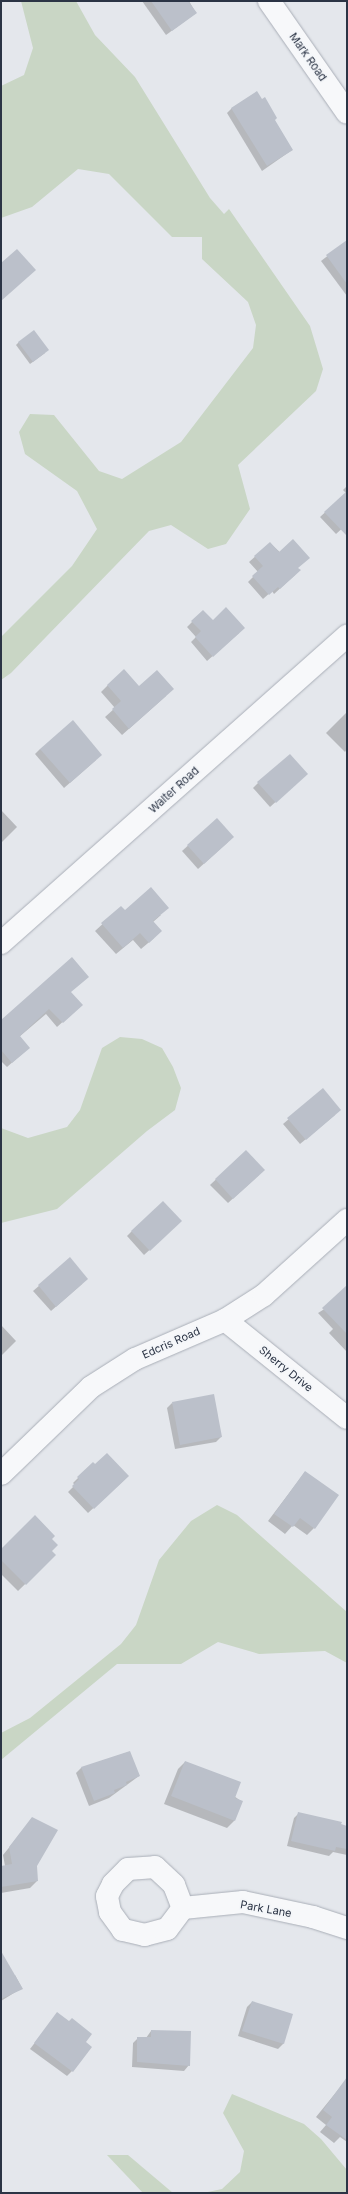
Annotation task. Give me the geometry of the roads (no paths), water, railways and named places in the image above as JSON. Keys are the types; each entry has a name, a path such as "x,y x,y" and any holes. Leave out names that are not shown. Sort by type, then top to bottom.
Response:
{"street":[{"name":"Mark Road","path":"270,1 347,113"},
{"name":"Walter Road","path":"1,943 347,636"},
{"name":"Edcris Road","path":"1,1474 91,1387 134,1360 225,1320 264,1295 347,1220"},
{"name":"Sherry Drive","path":"225,1320 347,1418"},
{"name":"Park Lane","path":"183,1908 242,1902 313,1918 347,1928"}]}
